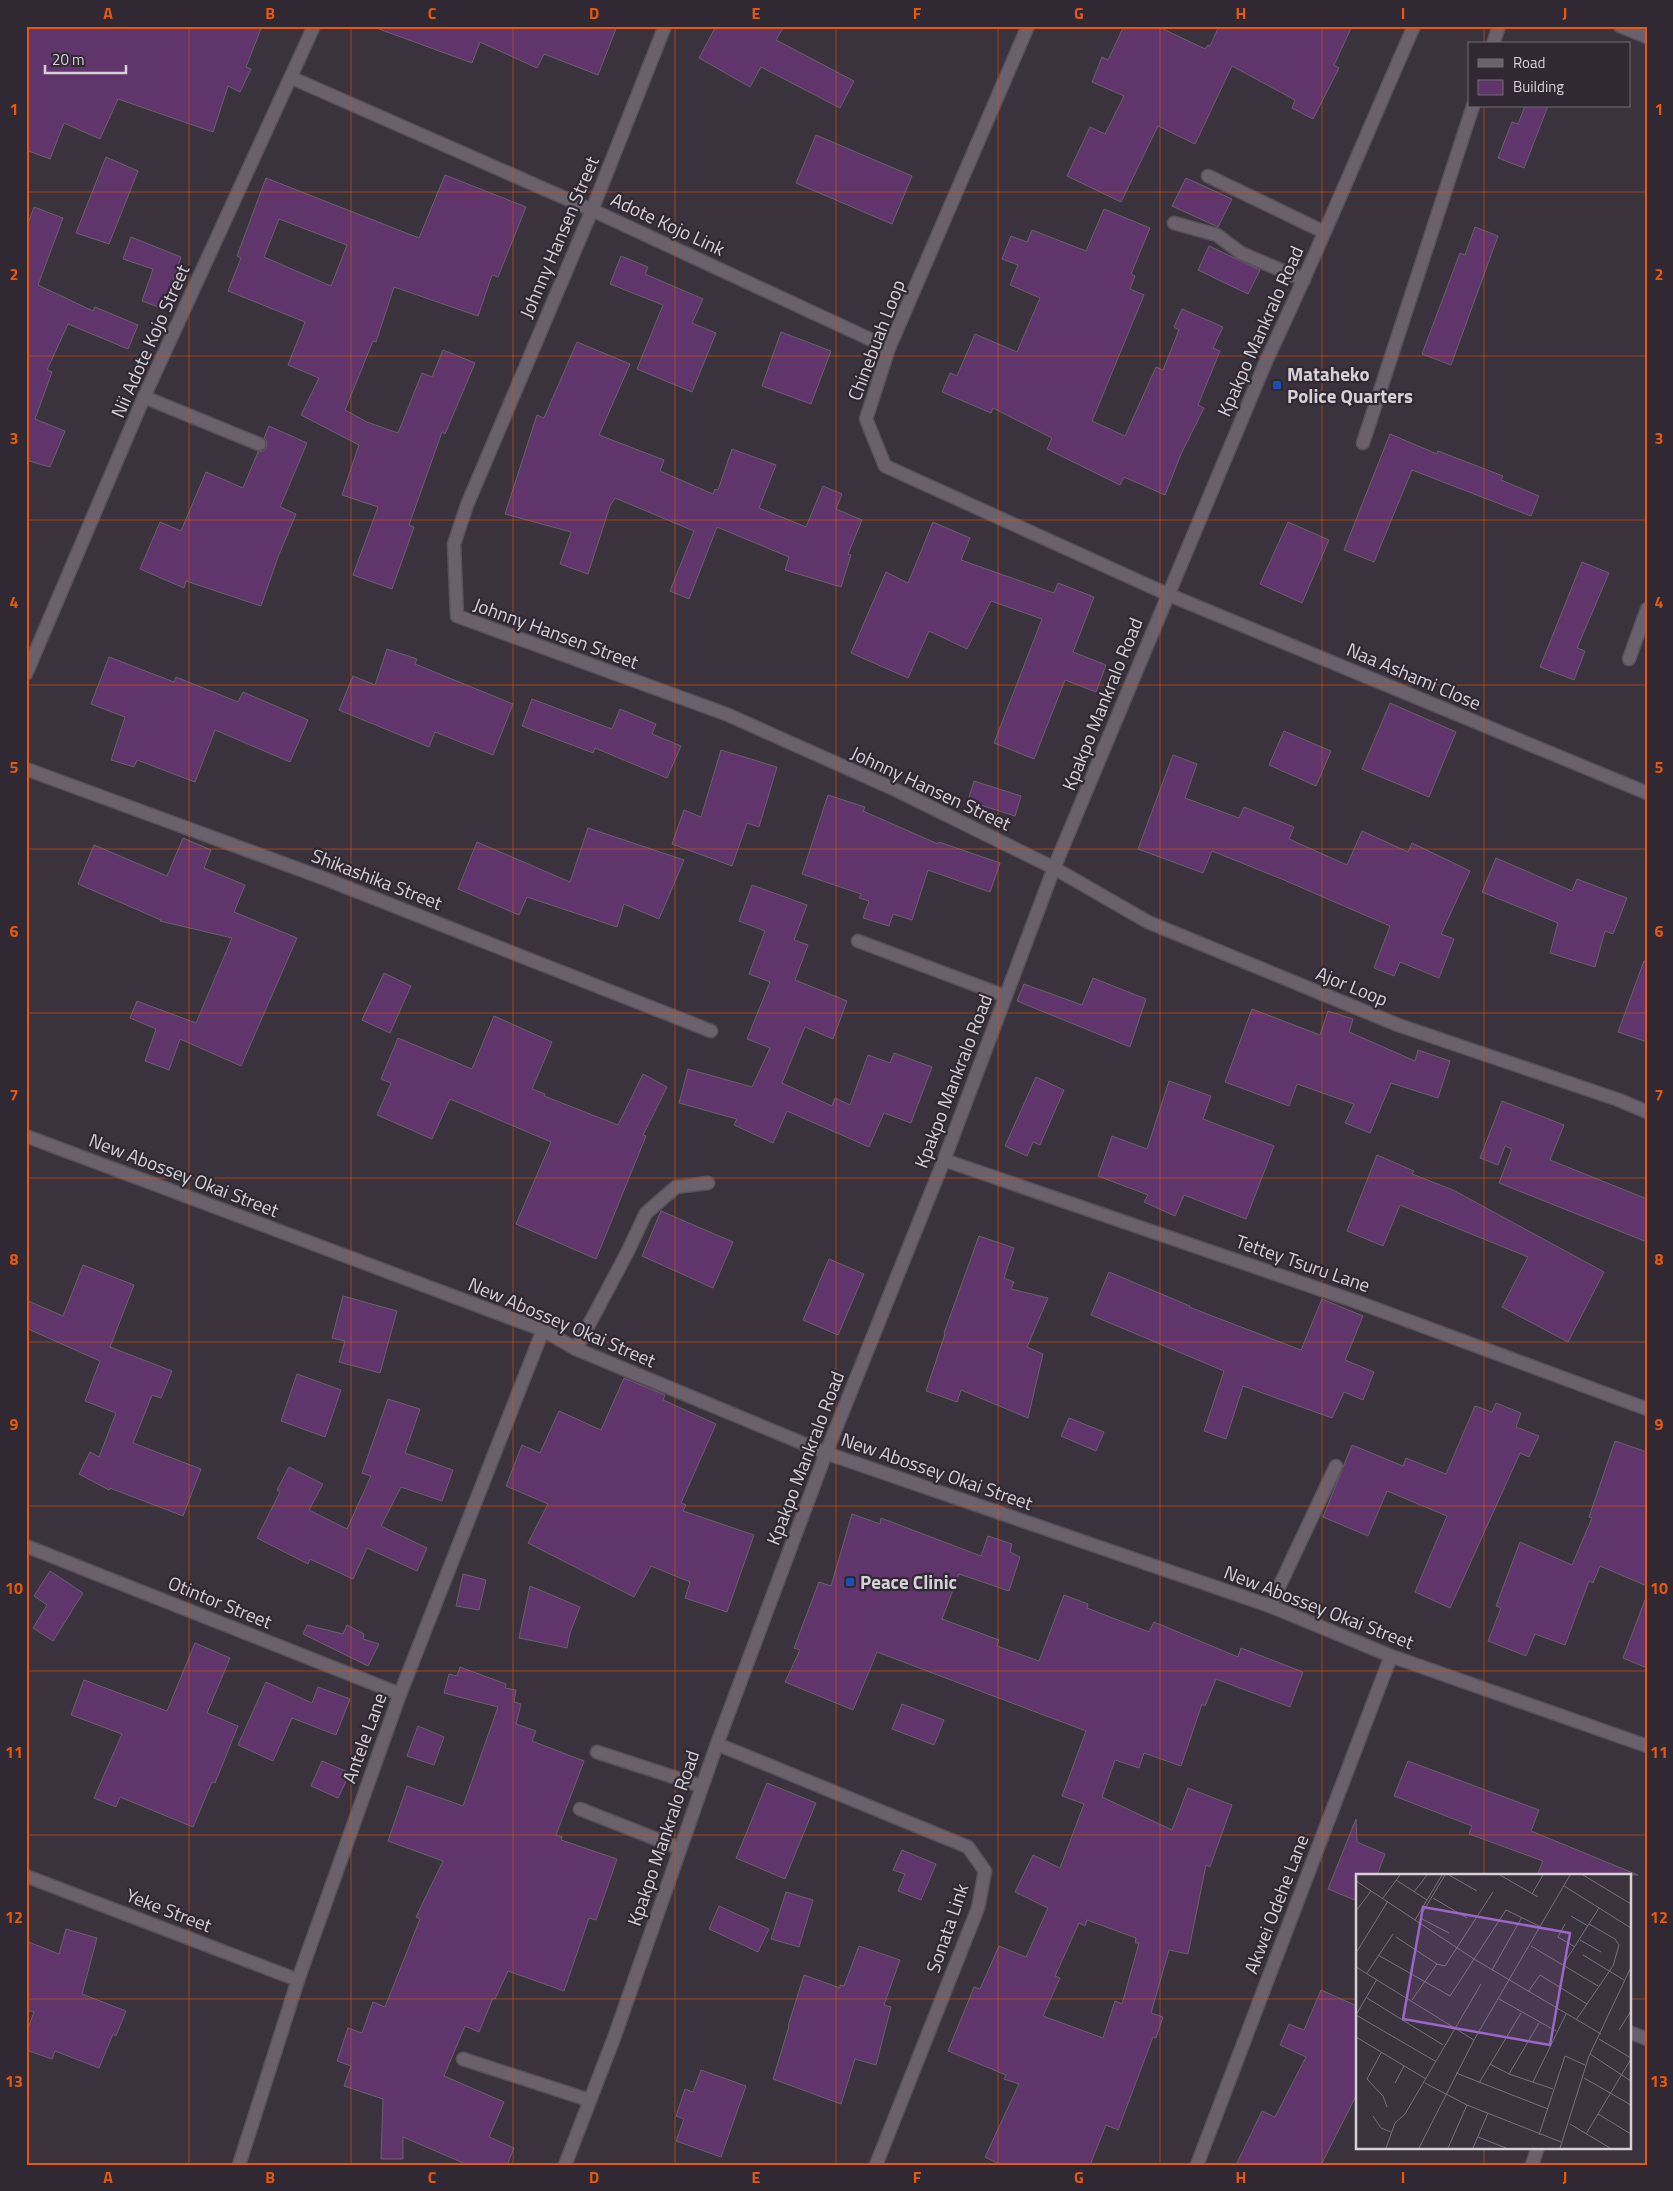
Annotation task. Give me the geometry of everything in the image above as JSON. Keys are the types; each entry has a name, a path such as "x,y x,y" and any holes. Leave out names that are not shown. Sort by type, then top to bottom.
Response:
{"street":[{"name":"Nii Adote Kojo Street","path":"26,674 144,397 292,78 314,26"},
{"name":"Johnny Hansen Street","path":"664,26 592,210 467,505 454,544 457,616 726,714 896,790 1054,868"},
{"name":"Chinebuah Loop","path":"1028,26 889,348 866,419 886,466 1167,594"},
{"name":"Kpakpo Mankralo Road","path":"564,2165 614,2038 701,1786 826,1453 944,1160 1054,868 1266,359 1304,280 1414,26"},
{"path":"1494,42 1499,26"},
{"path":"1620,26 1647,37"},
{"name":"Adote Kojo Link","path":"292,78 592,210 889,348"},
{"path":"1363,443 1472,108"},
{"path":"1208,176 1324,232"},
{"path":"1174,223 1217,235 1240,253 1304,280"},
{"path":"144,397 259,444"},
{"name":"Naa Ashami Close","path":"1167,594 1647,793"},
{"path":"1629,659 1647,609"},
{"name":"Shikashika Street","path":"26,770 323,878 711,1031"},
{"name":"Ajor Loop","path":"1054,868 1148,922 1166,930 1398,1025 1619,1100 1647,1112"},
{"path":"858,941 1005,996"},
{"name":"New Abossey Okai Street","path":"26,1136 543,1330 576,1349 826,1453 1270,1606 1391,1656 1647,1746"},
{"name":"Tettey Tsuru Lane","path":"944,1160 1360,1303 1647,1409"},
{"path":"576,1349 646,1213 676,1188 708,1183"},
{"name":"Antele Lane","path":"239,2165 298,1980 400,1694 543,1330"},
{"path":"1270,1606 1336,1466"},
{"name":"Otintor Street","path":"26,1546 400,1694"},
{"name":"Akwei Odehe Lane","path":"1197,2165 1391,1656"},
{"name":"Sonata Link","path":"717,1744 968,1848 985,1871 978,1908 876,2165"},
{"path":"597,1752 701,1786"},
{"path":"580,1809 679,1848"},
{"name":"Yeke Street","path":"26,1876 298,1980"},
{"path":"1630,2032 1647,2039"},
{"path":"462,2059 589,2100"},
{"path":"1532,2165 1538,2148"}],"building":[{"path":"26,26 262,26 246,67 251,69 240,92 228,86 213,132 118,99 100,139 64,123 50,159 26,150"},
{"path":"380,26 617,26 598,75 544,54 537,68 480,42 472,63 379,29"},
{"path":"716,26 784,26 776,40 854,81 840,108 761,67 750,87 699,58"},
{"path":"1124,26 1157,26 1205,49 1208,45 1210,46 1219,26 1352,26 1334,65 1339,68 1313,119 1292,108 1295,100 1232,66 1195,144 1158,126 1121,202 1067,176 1090,127 1105,134 1124,96 1092,82 1102,57 1108,60"},
{"path":"1524,108 1547,108 1524,168 1498,158 1512,122 1518,124"},
{"path":"816,135 912,176 892,224 796,183"},
{"path":"106,157 138,171 109,244 76,233"},
{"path":"445,175 526,207 498,277 492,275 478,316 394,287 376,342 373,341 345,410 367,422 398,433 422,373 432,377 443,350 475,363 445,434 442,432 409,525 414,527 392,589 353,575 378,507 342,495 359,445 301,415 319,378 288,365 305,322 228,291 241,258 237,256 266,178 419,238","holes":["279,219 347,245 331,286 264,257"]},
{"path":"1186,178 1232,199 1218,227 1172,206"},
{"path":"34,207 63,218 38,285 93,311 95,307 138,325 128,349 68,324 47,370 52,372 35,419 65,431 50,467 26,460 26,229"},
{"path":"1104,209 1150,228 1131,274 1135,276 1130,289 1144,295 1092,421 1125,436 1156,367 1163,370 1179,330 1174,327 1182,309 1223,327 1213,348 1220,351 1198,405 1204,408 1181,454 1165,495 1124,477 1120,485 1047,449 1052,438 993,408 991,413 942,392 950,373 957,376 975,334 1017,352 1040,298 1010,285 1018,265 1002,259 1011,236 1027,242 1032,230 1086,251"},
{"path":"1475,227 1498,236 1451,365 1422,354 1460,253 1465,255"},
{"path":"131,237 181,257 164,309 142,301 153,269 123,259"},
{"path":"1209,246 1260,270 1248,294 1198,270"},
{"path":"621,256 648,267 645,274 703,299 692,323 716,333 692,392 637,369 663,305 610,284"},
{"path":"781,332 831,351 811,404 762,386"},
{"path":"577,342 630,364 599,435 664,460 660,471 713,494 715,489 718,490 732,449 776,465 759,508 806,527 823,486 842,494 836,509 862,520 848,554 851,555 841,587 785,570 789,557 717,527 689,599 670,591 694,531 615,498 610,506 588,574 560,564 571,532 505,514 537,415 544,418"},
{"path":"269,426 307,443 280,507 296,514 278,557 261,606 186,581 184,588 140,569 160,522 181,531 206,472 243,488 258,452 264,451 266,448 267,442 264,438"},
{"path":"1390,434 1437,454 1438,451 1503,476 1501,480 1539,496 1531,516 1412,470 1374,562 1344,550"},
{"path":"933,522 970,538 961,560 1054,593 1058,583 1094,597 1073,652 1106,665 1096,692 1065,680 1034,759 994,743 1042,619 991,601 967,649 929,631 908,678 851,653 886,572 908,583"},
{"path":"1288,522 1329,540 1302,603 1260,584"},
{"path":"1582,562 1609,573 1577,648 1585,651 1574,680 1540,667"},
{"path":"387,649 417,659 415,664 513,704 493,755 435,732 429,747 339,710 353,676 375,685"},
{"path":"109,657 174,682 176,677 238,702 243,692 308,720 290,762 215,730 195,782 137,760 134,767 111,760 125,717 91,704"},
{"path":"532,699 612,729 620,709 656,724 652,734 681,746 667,778 595,748 593,753 522,726"},
{"path":"1390,703 1456,732 1429,797 1362,769"},
{"path":"1284,731 1331,751 1316,786 1269,765"},
{"path":"721,750 777,767 759,827 747,823 732,866 672,844 684,810 701,817"},
{"path":"1173,755 1197,764 1185,798 1239,818 1244,807 1294,827 1289,839 1347,865 1362,831 1408,852 1412,843 1470,871 1441,934 1454,939 1439,978 1400,962 1394,976 1374,968 1390,926 1284,880 1212,851 1203,873 1138,849"},
{"path":"974,781 1021,796 1015,816 968,801"},
{"path":"828,795 865,807 863,811 938,844 939,842 1000,863 990,892 928,870 912,920 893,914 889,926 863,918 869,901 859,898 861,894 802,874"},
{"path":"588,828 684,860 659,919 624,904 617,927 527,897 519,915 458,889 477,842 570,882"},
{"path":"183,838 211,850 204,868 245,885 234,912 297,938 241,1066 180,1039 169,1070 145,1061 156,1029 130,1018 137,1001 196,1023 232,938 160,921 78,884 94,845 167,876"},
{"path":"1496,858 1572,891 1577,879 1627,898 1613,934 1605,931 1595,967 1550,953 1558,923 1482,892"},
{"path":"752,885 807,905 794,940 808,945 795,980 847,1001 833,1039 805,1027 782,1083 832,1106 835,1098 850,1105 868,1055 890,1063 894,1053 932,1067 911,1123 884,1113 869,1147 787,1111 773,1143 734,1125 737,1119 679,1103 688,1069 752,1087 770,1048 747,1039 770,982 749,974 765,931 739,921"},
{"path":"1644,961 1647,961 1647,1042 1618,1032"},
{"path":"384,973 411,986 390,1033 362,1020"},
{"path":"1093,978 1146,999 1130,1047 1017,1001 1024,984 1082,1005"},
{"path":"1252,1009 1320,1035 1328,1011 1353,1019 1349,1032 1415,1061 1418,1050 1450,1061 1438,1098 1391,1083 1370,1133 1345,1123 1354,1104 1297,1084 1289,1106 1225,1082"},
{"path":"494,1016 552,1042 532,1089 545,1094 544,1096 618,1125 643,1074 667,1087 643,1135 646,1136 596,1259 516,1224 551,1142 450,1099 432,1139 377,1115 391,1083 381,1079 398,1038 472,1069"},
{"path":"1036,1077 1064,1090 1040,1145 1033,1142 1027,1156 1005,1146"},
{"path":"1169,1081 1211,1096 1203,1119 1274,1146 1246,1219 1184,1195 1175,1216 1144,1202 1148,1195 1098,1176 1112,1136 1147,1149"},
{"path":"1502,1101 1564,1125 1550,1160 1647,1199 1647,1242 1499,1183 1512,1149 1505,1146 1498,1165 1480,1158"},
{"path":"1377,1155 1414,1171 1412,1174 1453,1190 1604,1272 1568,1342 1502,1307 1528,1257 1400,1205 1383,1246 1347,1231"},
{"path":"661,1211 733,1242 713,1288 642,1256"},
{"path":"979,1236 1014,1248 1004,1278 1014,1282 1011,1289 1048,1298 1027,1347 1043,1354 1028,1418 961,1390 957,1402 926,1391 944,1333"},
{"path":"829,1259 864,1274 838,1335 803,1320"},
{"path":"83,1265 134,1285 110,1347 172,1371 161,1398 152,1395 133,1443 201,1469 183,1516 110,1488 109,1490 79,1474 90,1452 99,1457 116,1413 85,1401 100,1361 26,1328 26,1300 63,1316"},
{"path":"1109,1272 1189,1307 1301,1350 1322,1299 1363,1316 1345,1360 1374,1372 1363,1400 1344,1392 1332,1418 1243,1386 1226,1439 1204,1431 1224,1371 1091,1315"},
{"path":"343,1296 397,1311 380,1373 339,1362 345,1341 332,1338"},
{"path":"297,1374 341,1390 325,1437 281,1421"},
{"path":"624,1378 665,1395 663,1400 716,1424 681,1503 686,1505 683,1511 754,1535 727,1612 685,1598 690,1582 651,1566 634,1597 528,1543 548,1504 506,1486 522,1445 540,1453 559,1411 601,1430"},
{"path":"388,1399 420,1409 405,1453 453,1470 442,1501 401,1487 381,1526 427,1548 417,1571 367,1548 353,1579 310,1559 308,1564 257,1538 280,1492 277,1490 289,1467 323,1484 309,1510 347,1529 371,1476 362,1473"},
{"path":"1496,1403 1521,1413 1516,1427 1539,1436 1529,1457 1520,1453 1450,1608 1415,1592 1447,1516 1387,1491 1368,1536 1323,1517 1352,1445 1403,1466 1406,1458 1446,1474 1475,1406 1492,1412"},
{"path":"1069,1418 1104,1432 1096,1451 1061,1436"},
{"path":"1615,1441 1647,1452 1647,1586 1600,1566 1593,1583 1589,1581 1565,1645 1535,1634 1526,1656 1488,1641 1501,1608 1496,1606 1520,1542 1572,1565 1592,1518 1589,1517"},
{"path":"852,1514 880,1524 881,1518 981,1556 988,1536 1012,1544 1010,1552 1020,1557 1009,1591 959,1574 942,1619 999,1640 997,1646 1039,1661 1064,1595 1088,1604 1087,1608 1149,1632 1154,1622 1238,1657 1241,1648 1303,1672 1290,1707 1216,1679 1205,1706 1202,1704 1181,1766 1144,1753 1139,1768 1115,1760 1102,1797 1172,1830 1188,1788 1232,1805 1210,1867 1206,1865 1188,1954 1169,1950 1151,2013 1163,2017 1156,2038 1153,2037 1118,2130 1106,2125 1090,2165 1001,2165 985,2157 1019,2084 1004,2079 1006,2075 948,2051 974,1987 980,1989 999,1946 1026,1957 1048,1908 1015,1892 1033,1855 1060,1868 1084,1804 1062,1796 1086,1731 877,1652 853,1710 785,1682 800,1650 794,1648 819,1582 831,1586","holes":["1087,1920 1136,1938 1135,1943 1139,1943 1122,2004 1115,2001 1103,2038 1043,2016 1060,1978 1055,1976 1079,1923 1085,1926"]},
{"path":"50,1571 83,1593 53,1641 33,1628 47,1605 34,1596"},
{"path":"463,1574 486,1580 479,1610 456,1606"},
{"path":"530,1586 580,1607 570,1633 567,1648 519,1638"},
{"path":"1645,1600 1647,1600 1647,1668 1623,1658"},
{"path":"307,1625 343,1634 347,1625 364,1634 363,1639 379,1644 368,1666 303,1634"},
{"path":"195,1643 230,1658 207,1713 238,1726 215,1783 212,1782 193,1827 120,1797 116,1807 94,1798 122,1734 71,1715 84,1680 167,1711"},
{"path":"460,1667 506,1684 505,1688 516,1690 514,1702 521,1704 516,1724 536,1731 532,1741 584,1761 556,1835 562,1837 561,1840 617,1859 596,1920 589,1918 564,1991 508,1971 495,1999 493,1998 479,2032 465,2026 444,2076 504,2102 489,2137 514,2148 507,2165 468,2165 403,2137 403,2159 381,2159 383,2099 344,2086 351,2066 337,2061 348,2028 362,2033 373,2002 385,2007 420,1919 416,1917 443,1861 388,1841 407,1786 463,1806 498,1707 444,1693 449,1674 457,1676"},
{"path":"266,1682 312,1703 318,1687 350,1699 336,1735 292,1718 273,1761 238,1745"},
{"path":"902,1704 944,1720 934,1745 892,1729"},
{"path":"418,1726 444,1737 434,1765 407,1756"},
{"path":"322,1761 350,1773 338,1798 311,1786"},
{"path":"1408,1761 1539,1810 1531,1831 1638,1875 1537,1874 1543,1861 1469,1834 1472,1826 1394,1796"},
{"path":"767,1783 816,1803 785,1879 736,1858"},
{"path":"1356,1819 1357,1842 1385,1854 1377,1874 1356,1874 1356,1901 1328,1889"},
{"path":"902,1850 936,1864 921,1900 898,1891 905,1874 893,1870"},
{"path":"786,1892 813,1900 799,1947 771,1939"},
{"path":"719,1906 769,1929 758,1952 709,1929"},
{"path":"66,1929 97,1938 82,1994 126,2011 116,2036 113,2034 99,2068 55,2051 52,2059 26,2050 26,2034 34,2012 26,2010 26,1941 59,1954"},
{"path":"859,1946 900,1960 884,2005 891,2007 876,2065 855,2059 841,2104 773,2079 804,1975 840,1988 840,1985 844,1986"},
{"path":"1321,1990 1356,2006 1356,2096 1321,2165 1236,2165 1262,2111 1275,2117 1306,2057 1280,2045 1289,2024 1304,2030"},
{"path":"701,2070 746,2086 721,2157 676,2141 684,2119 676,2116 685,2089 693,2092"}],"place":[{"name":"Mataheko Police Quarters","path":"1277,385"},
{"name":"Peace Clinic","path":"850,1582"}]}
